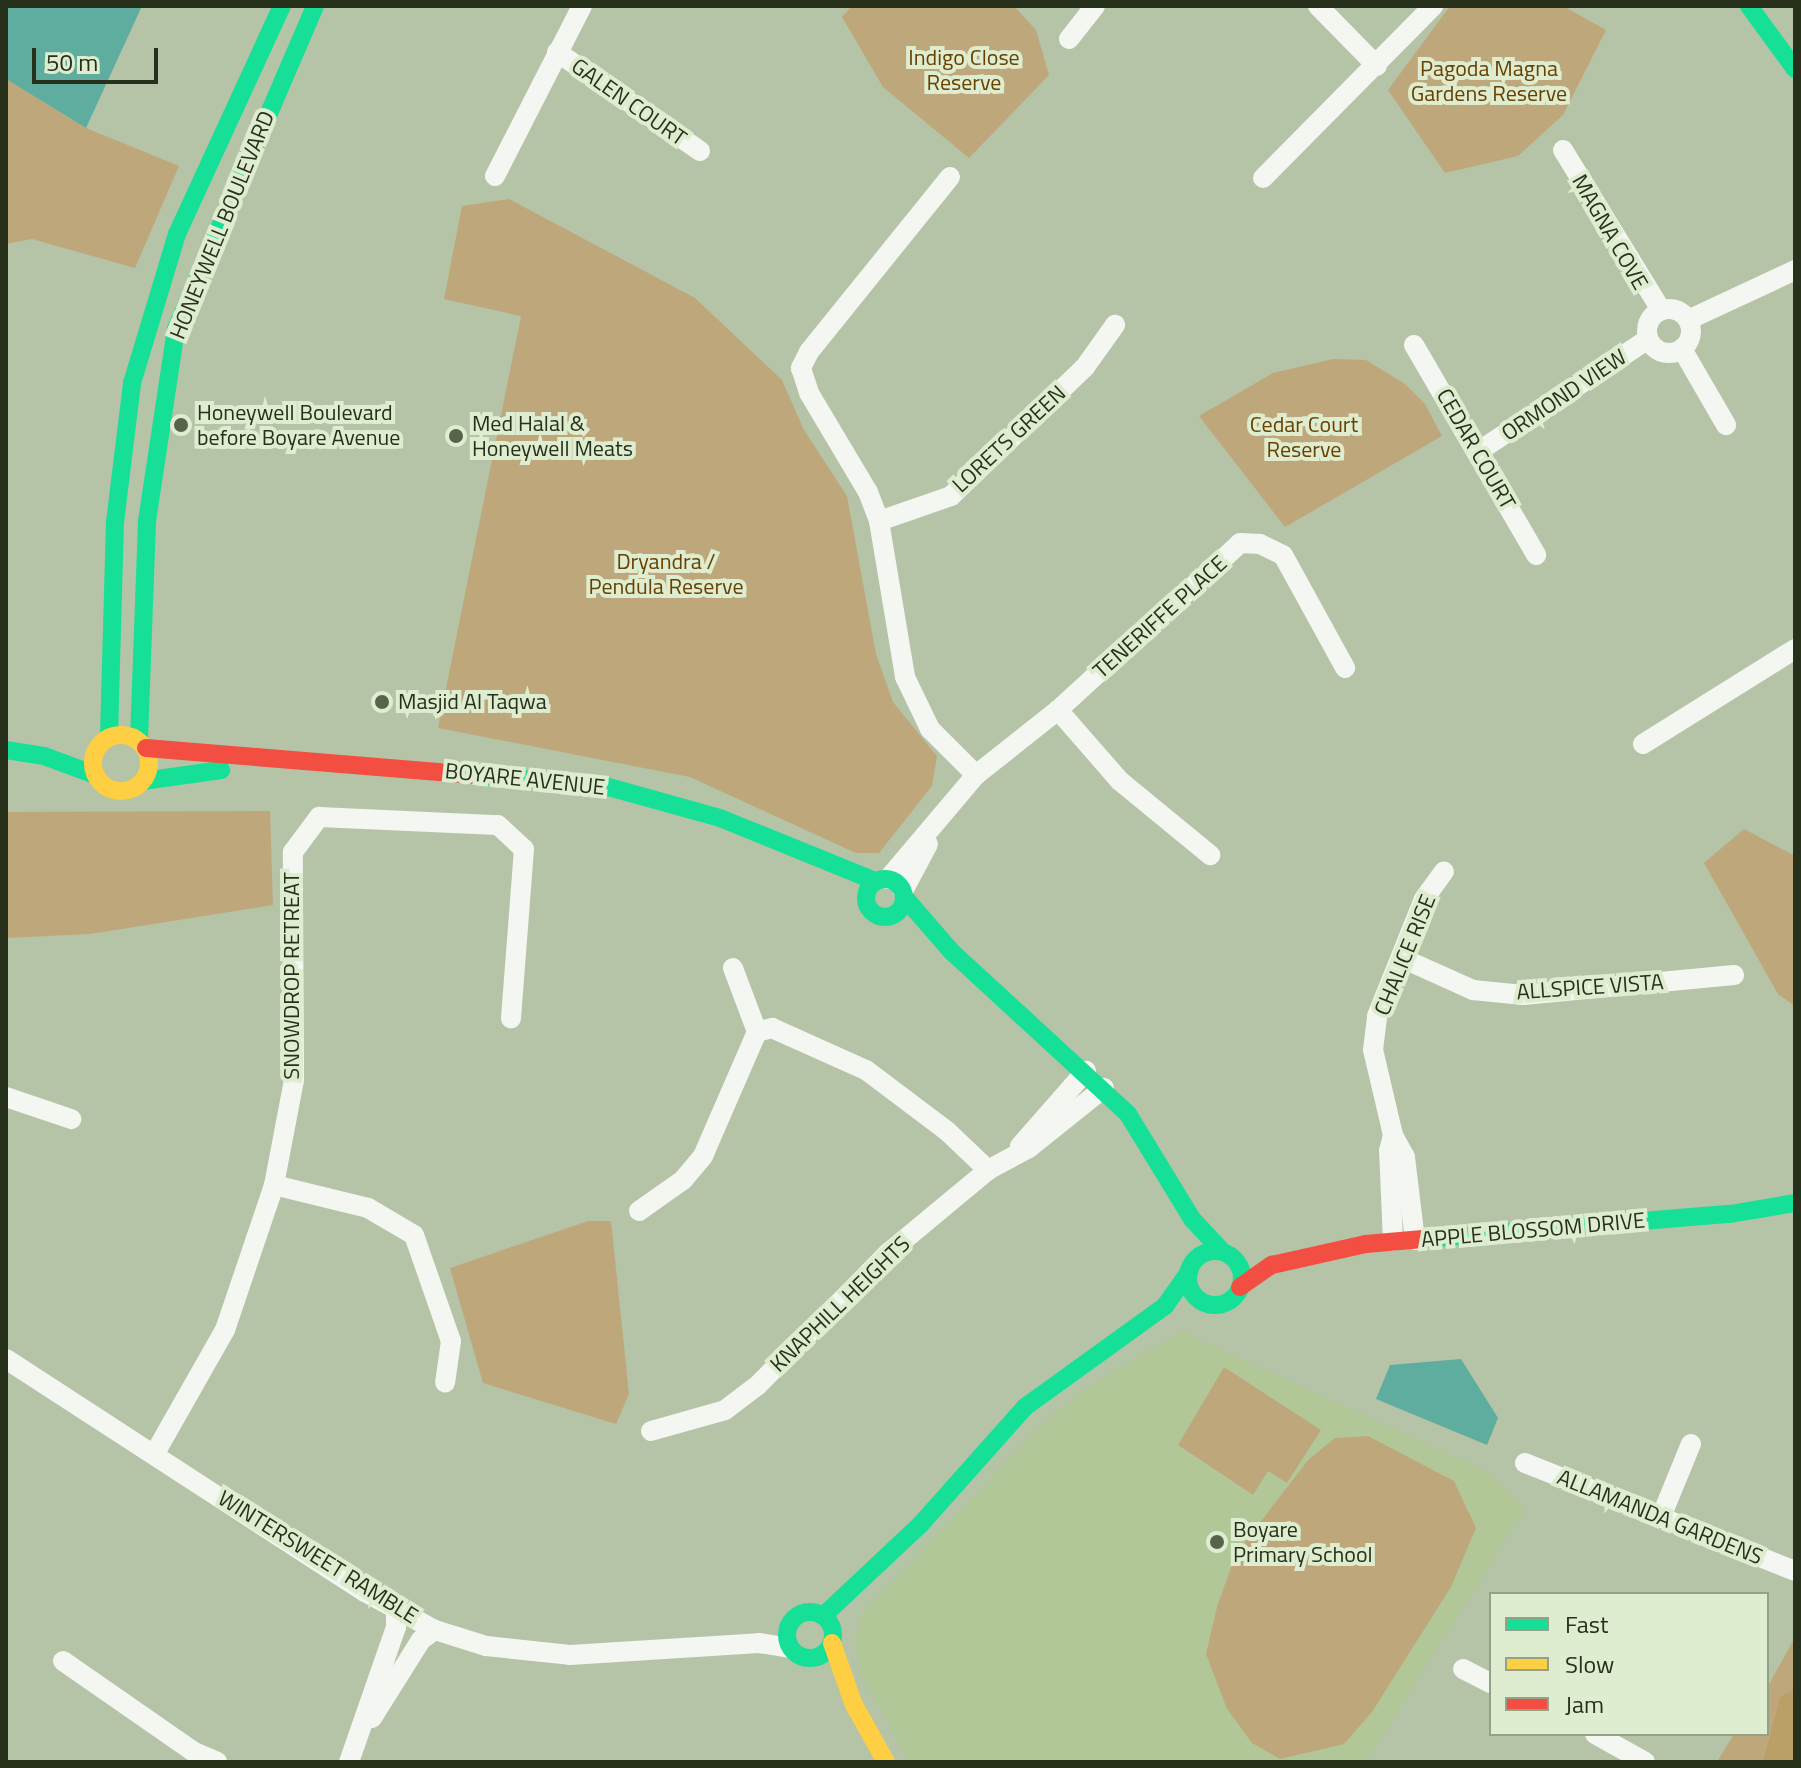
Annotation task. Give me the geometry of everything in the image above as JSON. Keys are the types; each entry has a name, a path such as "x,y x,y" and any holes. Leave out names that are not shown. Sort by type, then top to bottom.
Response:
{"street":[{"name":"HONEYWELL BOULEVARD","path":"102,743 115,522 132,383 177,234 282,6"},
{"name":"HONEYWELL BOULEVARD","path":"142,744 147,521 176,329 315,6"},
{"path":"495,176 582,6"},
{"path":"1069,39 1095,6"},
{"path":"1318,6 1377,66"},
{"path":"1263,178 1433,6"},
{"path":"1749,6 1795,69"},
{"path":"270,31 296,46"},
{"name":"GALEN COURT","path":"557,52 700,151"},
{"name":"MAGNA COVE","path":"1563,150 1661,310"},
{"path":"950,177 809,352 801,368 809,393 868,492 879,521 905,677 930,729 976,775"},
{"path":"177,234 208,250"},
{"path":"1688,320 1793,269"},
{"path":"1661,310 1676,310 1688,320 1690,336 1682,349 1659,351 1648,339 1648,325 1661,310"},
{"name":"LORETS GREEN","path":"879,521 951,496 1085,367 1115,325"},
{"name":"ORMOND VIEW","path":"1479,451 1648,339"},
{"name":"CEDAR COURT","path":"1414,345 1479,451 1536,555"},
{"path":"1682,349 1726,425"},
{"path":"115,522 147,521"},
{"name":"TENERIFFE PLACE","path":"893,887 949,806 976,775 1058,710 1240,543 1260,544 1283,555 1345,668"},
{"path":"1643,744 1795,649"},
{"path":"1058,710 1120,781 1210,855"},
{"path":"93,774 102,743"},
{"path":"6,750 44,756 93,774 115,790 143,781 149,761 142,744 102,743 44,756"},
{"name":"BOYARE AVENUE","path":"142,744 269,756 280,762 494,773 605,786 720,818 807,856 893,887 952,952 1086,1071 1128,1114 1192,1219 1228,1254"},
{"name":"BOYARE AVENUE","path":"143,781 197,771 270,769 280,762"},
{"name":"SNOWDROP RETREAT","path":"155,1453 225,1330 274,1185 294,1080 293,852 319,817 498,825 524,849 511,1019"},
{"name":"BOYARE AVENUE","path":"807,856 876,914 889,917 952,952"},
{"name":"CHALICE RISE","path":"1415,1240 1405,1157 1393,1135 1373,1050 1377,1016 1404,959 1424,899 1444,871"},
{"path":"867,904 867,891 893,887 900,910 889,917"},
{"name":"ALLSPICE VISTA","path":"1404,959 1473,990 1523,995 1734,975"},
{"path":"639,1211 683,1180 703,1156 757,1032 733,968"},
{"path":"757,1032 772,1028 803,1038 866,1070 947,1131 988,1170"},
{"name":"KNAPHILL HEIGHTS","path":"1017,1154 1086,1071"},
{"name":"KNAPHILL HEIGHTS","path":"651,1431 725,1410 758,1385 887,1254 988,1170 1017,1154 1104,1088"},
{"path":"6,1097 71,1119"},
{"name":"CHALICE RISE","path":"1393,1135 1389,1151 1393,1241"},
{"path":"274,1185 368,1208 414,1235 451,1341 445,1383"},
{"name":"APPLE BLOSSOM DRIVE","path":"1240,1287 1272,1265 1393,1241 1730,1214 1795,1203"},
{"path":"1192,1219 1191,1290 1206,1303"},
{"path":"871,1762 845,1707 795,1645 800,1614 823,1616 920,1525 1025,1407 1165,1306 1190,1268 1205,1252 1228,1254 1242,1278 1240,1287 1227,1302 1165,1306"},
{"name":"APPLE BLOSSOM DRIVE","path":"1228,1254 1272,1265"},
{"name":"WINTERSWEET RAMBLE","path":"6,1359 396,1611 435,1630 486,1646 570,1655 759,1643 795,1645"},
{"path":"1661,1517 1691,1444"},
{"name":"ALLAMANDA GARDENS","path":"1525,1463 1795,1571"},
{"path":"795,1645 824,1654 863,1595 905,1557 920,1525"},
{"path":"349,1762 364,1726 396,1611"},
{"path":"823,1616 854,1705 886,1762"},
{"path":"364,1726 421,1640 435,1630"},
{"path":"63,1661 194,1752 217,1762"},
{"path":"1463,1669 1489,1682"},
{"path":"1599,1736 1645,1762"}],"shaded area":[{"name":"Boyare Primary School","path":"1181,1331 1488,1472 1525,1509 1366,1762 909,1762 859,1669 855,1641 860,1617 1041,1425 1075,1396"},
{"path":"1795,1689 1795,1762 1763,1762 1780,1697"}],"green space":[{"name":"Indigo Close Reserve","path":"852,6 1014,6 1036,30 1049,75 969,158 883,87 842,17"},
{"name":"Pagoda Magna Gardens Reserve","path":"1450,6 1563,6 1606,30 1563,115 1518,156 1445,173 1388,90"},
{"path":"6,79 86,128 179,166 135,268 32,239 6,244"},
{"name":"Dryandra / Pendula Reserve","path":"509,199 695,298 782,380 804,430 847,496 876,654 893,702 937,756 932,786 879,853 856,853 690,777 438,728 521,316 444,299 462,206"},
{"name":"Cedar Court Reserve","path":"1333,359 1366,360 1405,384 1425,404 1442,436 1285,527 1199,416 1273,373"},
{"path":"270,811 273,905 90,934 6,938 6,812"},
{"path":"1744,829 1795,856 1795,1006 1778,994 1704,863"},
{"path":"588,1221 611,1221 629,1394 616,1424 483,1383 450,1268"},
{"path":"1224,1367 1321,1430 1287,1483 1268,1471 1253,1495 1178,1445"},
{"path":"1368,1436 1454,1481 1476,1528 1451,1587 1372,1712 1344,1744 1280,1759 1252,1743 1227,1709 1206,1654 1217,1607 1236,1554 1308,1460 1335,1438"},
{"path":"1795,1637 1795,1762 1717,1762 1733,1736 1769,1736 1769,1684"}],"water":[{"path":"6,6 142,6 86,128 6,79"},
{"path":"1461,1359 1498,1418 1487,1445 1376,1399 1390,1365"}],"traffic: fast":[{"path":"109,736 115,522 132,383 177,234 282,6"},
{"path":"139,740 147,521 176,329 315,6"},
{"path":"1749,6 1795,69"},
{"path":"6,750 44,756 93,774"},
{"path":"143,781 221,770"},
{"path":"476,775 605,786 720,818 875,881"},
{"path":"885,879 898,885 904,898 898,911 885,917 872,911 866,898 872,885 885,879"},
{"path":"905,898 952,952 1128,1114 1192,1219 1223,1252"},
{"path":"1423,1239 1730,1214 1795,1203"},
{"path":"1215,1251 1234,1259 1242,1278 1234,1297 1215,1305 1196,1297 1188,1278 1196,1259 1215,1251"},
{"path":"823,1616 920,1525 1025,1407 1165,1306 1189,1272"},
{"path":"810,1612 826,1619 833,1635 826,1651 810,1658 794,1651 787,1635 794,1619 810,1612"}],"traffic: slow":[{"path":"121,735 141,743 149,763 141,783 121,791 101,783 93,763 101,743 121,735"},
{"path":"832,1643 854,1705 886,1762"}],"traffic: jam":[{"path":"146,748 476,775"},
{"path":"1240,1287 1272,1265 1366,1244 1423,1239"}],"place":[{"name":"Honeywell Boulevard before Boyare Avenue","path":"181,425"},
{"name":"Med Halal & Honeywell Meats","path":"456,436"},
{"name":"Masjid Al Taqwa","path":"382,702"},
{"name":"Boyare Primary School","path":"1217,1542"}]}
